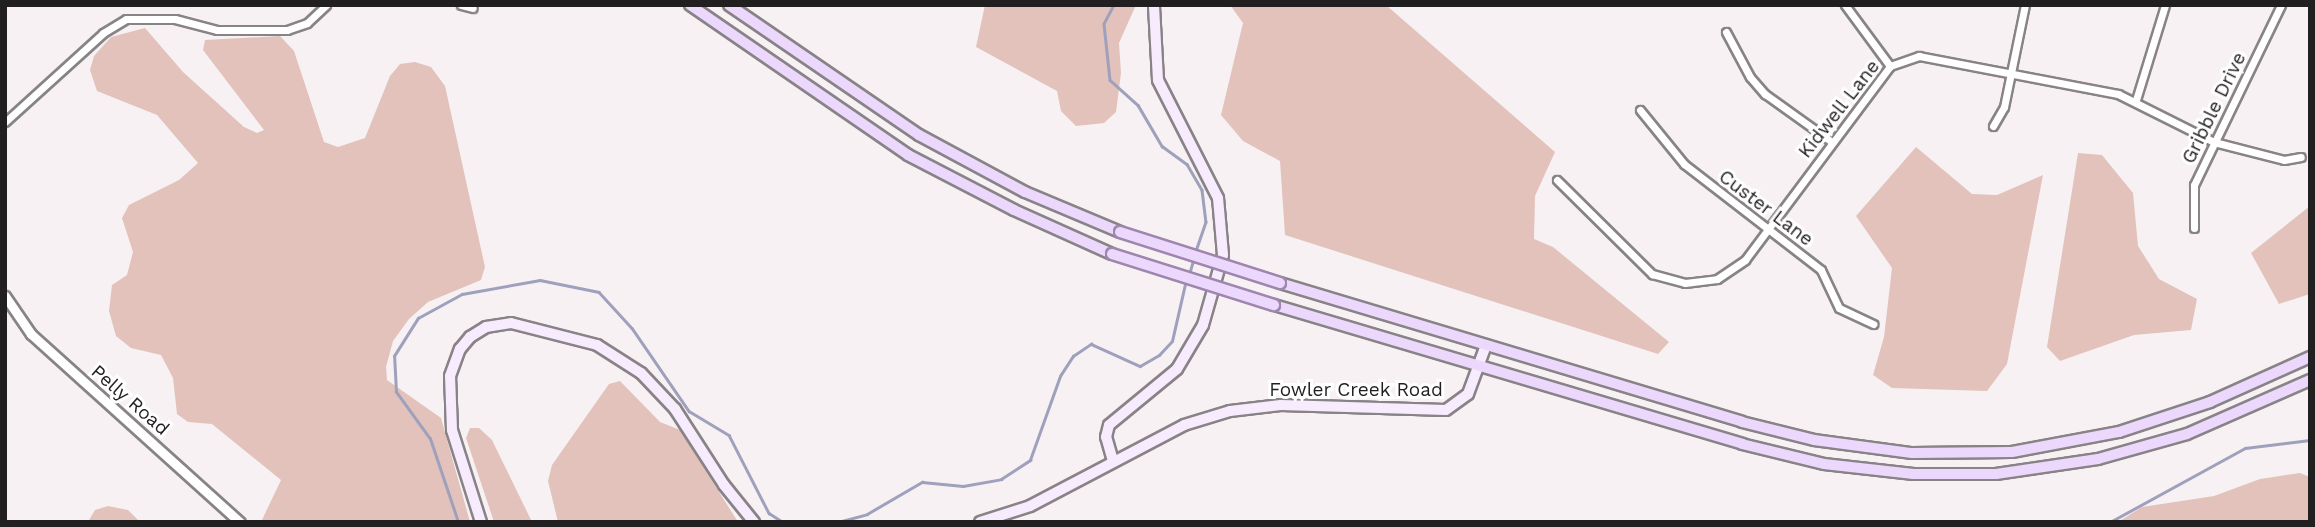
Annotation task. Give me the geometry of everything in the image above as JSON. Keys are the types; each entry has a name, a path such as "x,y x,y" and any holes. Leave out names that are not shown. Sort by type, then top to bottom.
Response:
{"main road":[{"path":"690,5 908,155 1014,210 1112,254 1274,305 1792,457 1852,468 1939,475 2040,469 2127,452 2187,434 2310,380"},
{"path":"729,5 809,65 919,135 1025,192 1120,232 1280,283 1785,433 1872,449 1950,454 2042,448 2119,432 2210,402 2310,357"},
{"path":"1113,461 1106,437 1109,425 1177,369 1203,325 1223,256 1218,198 1158,80 1154,5"},
{"path":"481,522 452,430 450,376 460,349 470,337 486,327 511,323 597,345 635,369 675,409 724,485 754,522"},
{"name":"Fowler Creek Road","path":"980,522 1030,506 1184,425 1256,407 1447,410 1468,394 1486,345"}],"street":[{"path":"5,122 103,33 126,19 175,19 217,30 287,30 307,23 326,5"},
{"path":"461,5 473,8"},
{"path":"1845,5 1890,66"},
{"path":"1993,126 2004,107 2025,5"},
{"path":"2136,100 2165,5"},
{"name":"Gribble Drive","path":"2194,228 2192,192 2281,5"},
{"path":"1726,32 1750,77 1765,94 1832,142"},
{"name":"Kidwell Lane","path":"1557,180 1640,265 1676,282 1696,284 1729,273 1769,229 1890,66 1912,56 1933,56 2012,71 2136,100 2214,142 2284,160 2301,157"},
{"name":"Custer Lane","path":"1640,110 1684,164 1821,270 1839,308 1874,324"},
{"name":"Pelly Road","path":"5,296 49,351 240,522"}],"shaded area":[{"path":"985,5 1136,5 1119,43 1121,73 1116,112 1104,123 1076,126 1061,111 1057,91 976,47"},
{"path":"1230,5 1386,5 1555,152 1535,196 1534,239 1553,247 1669,342 1658,354 1285,235 1280,161 1243,141 1221,115 1243,23"},
{"path":"145,28 183,72 244,127 257,133 264,130 203,50 205,40 280,36 294,51 324,142 338,147 365,138 390,76 400,64 415,62 431,67 445,86 485,267 481,280 428,302 409,319 393,341 386,367 387,380 441,418 470,522 261,522 281,480 212,424 188,422 177,414 173,378 161,355 131,348 116,336 109,311 112,285 127,275 133,252 122,218 129,205 179,180 198,163 157,115 97,91 90,70 94,56 111,37"},
{"path":"1916,147 1972,194 1997,195 2043,175 2007,364 1987,391 1892,388 1873,375 1884,337 1892,268 1856,216"},
{"path":"2078,153 2102,155 2133,193 2138,246 2159,279 2197,299 2191,330 2134,335 2060,361 2047,347"},
{"path":"2310,206 2310,294 2279,304 2251,253"},
{"path":"620,381 660,422 680,430 738,522 558,522 548,481 552,465 609,384"},
{"path":"470,428 479,428 492,440 532,522 494,522 466,438"},
{"path":"2300,473 2310,477 2310,522 2118,522 2142,507 2214,496 2260,479"},
{"path":"108,506 128,510 140,522 88,522 95,510"}],"waterway":[{"path":"1114,5 1104,24 1110,80 1138,105 1162,146 1187,164 1202,190 1206,222 1195,254"},
{"path":"1189,274 1193,261"},
{"path":"458,522 430,439 396,392 394,356 418,318 462,294 540,280 599,292 632,328 689,411 729,435 769,513 783,522"},
{"path":"838,522 867,514 922,482 963,486 1001,479 1030,460 1060,376 1073,356 1091,344 1140,366 1159,355 1172,341 1186,280"},
{"path":"2110,522 2245,448 2310,440"}]}
